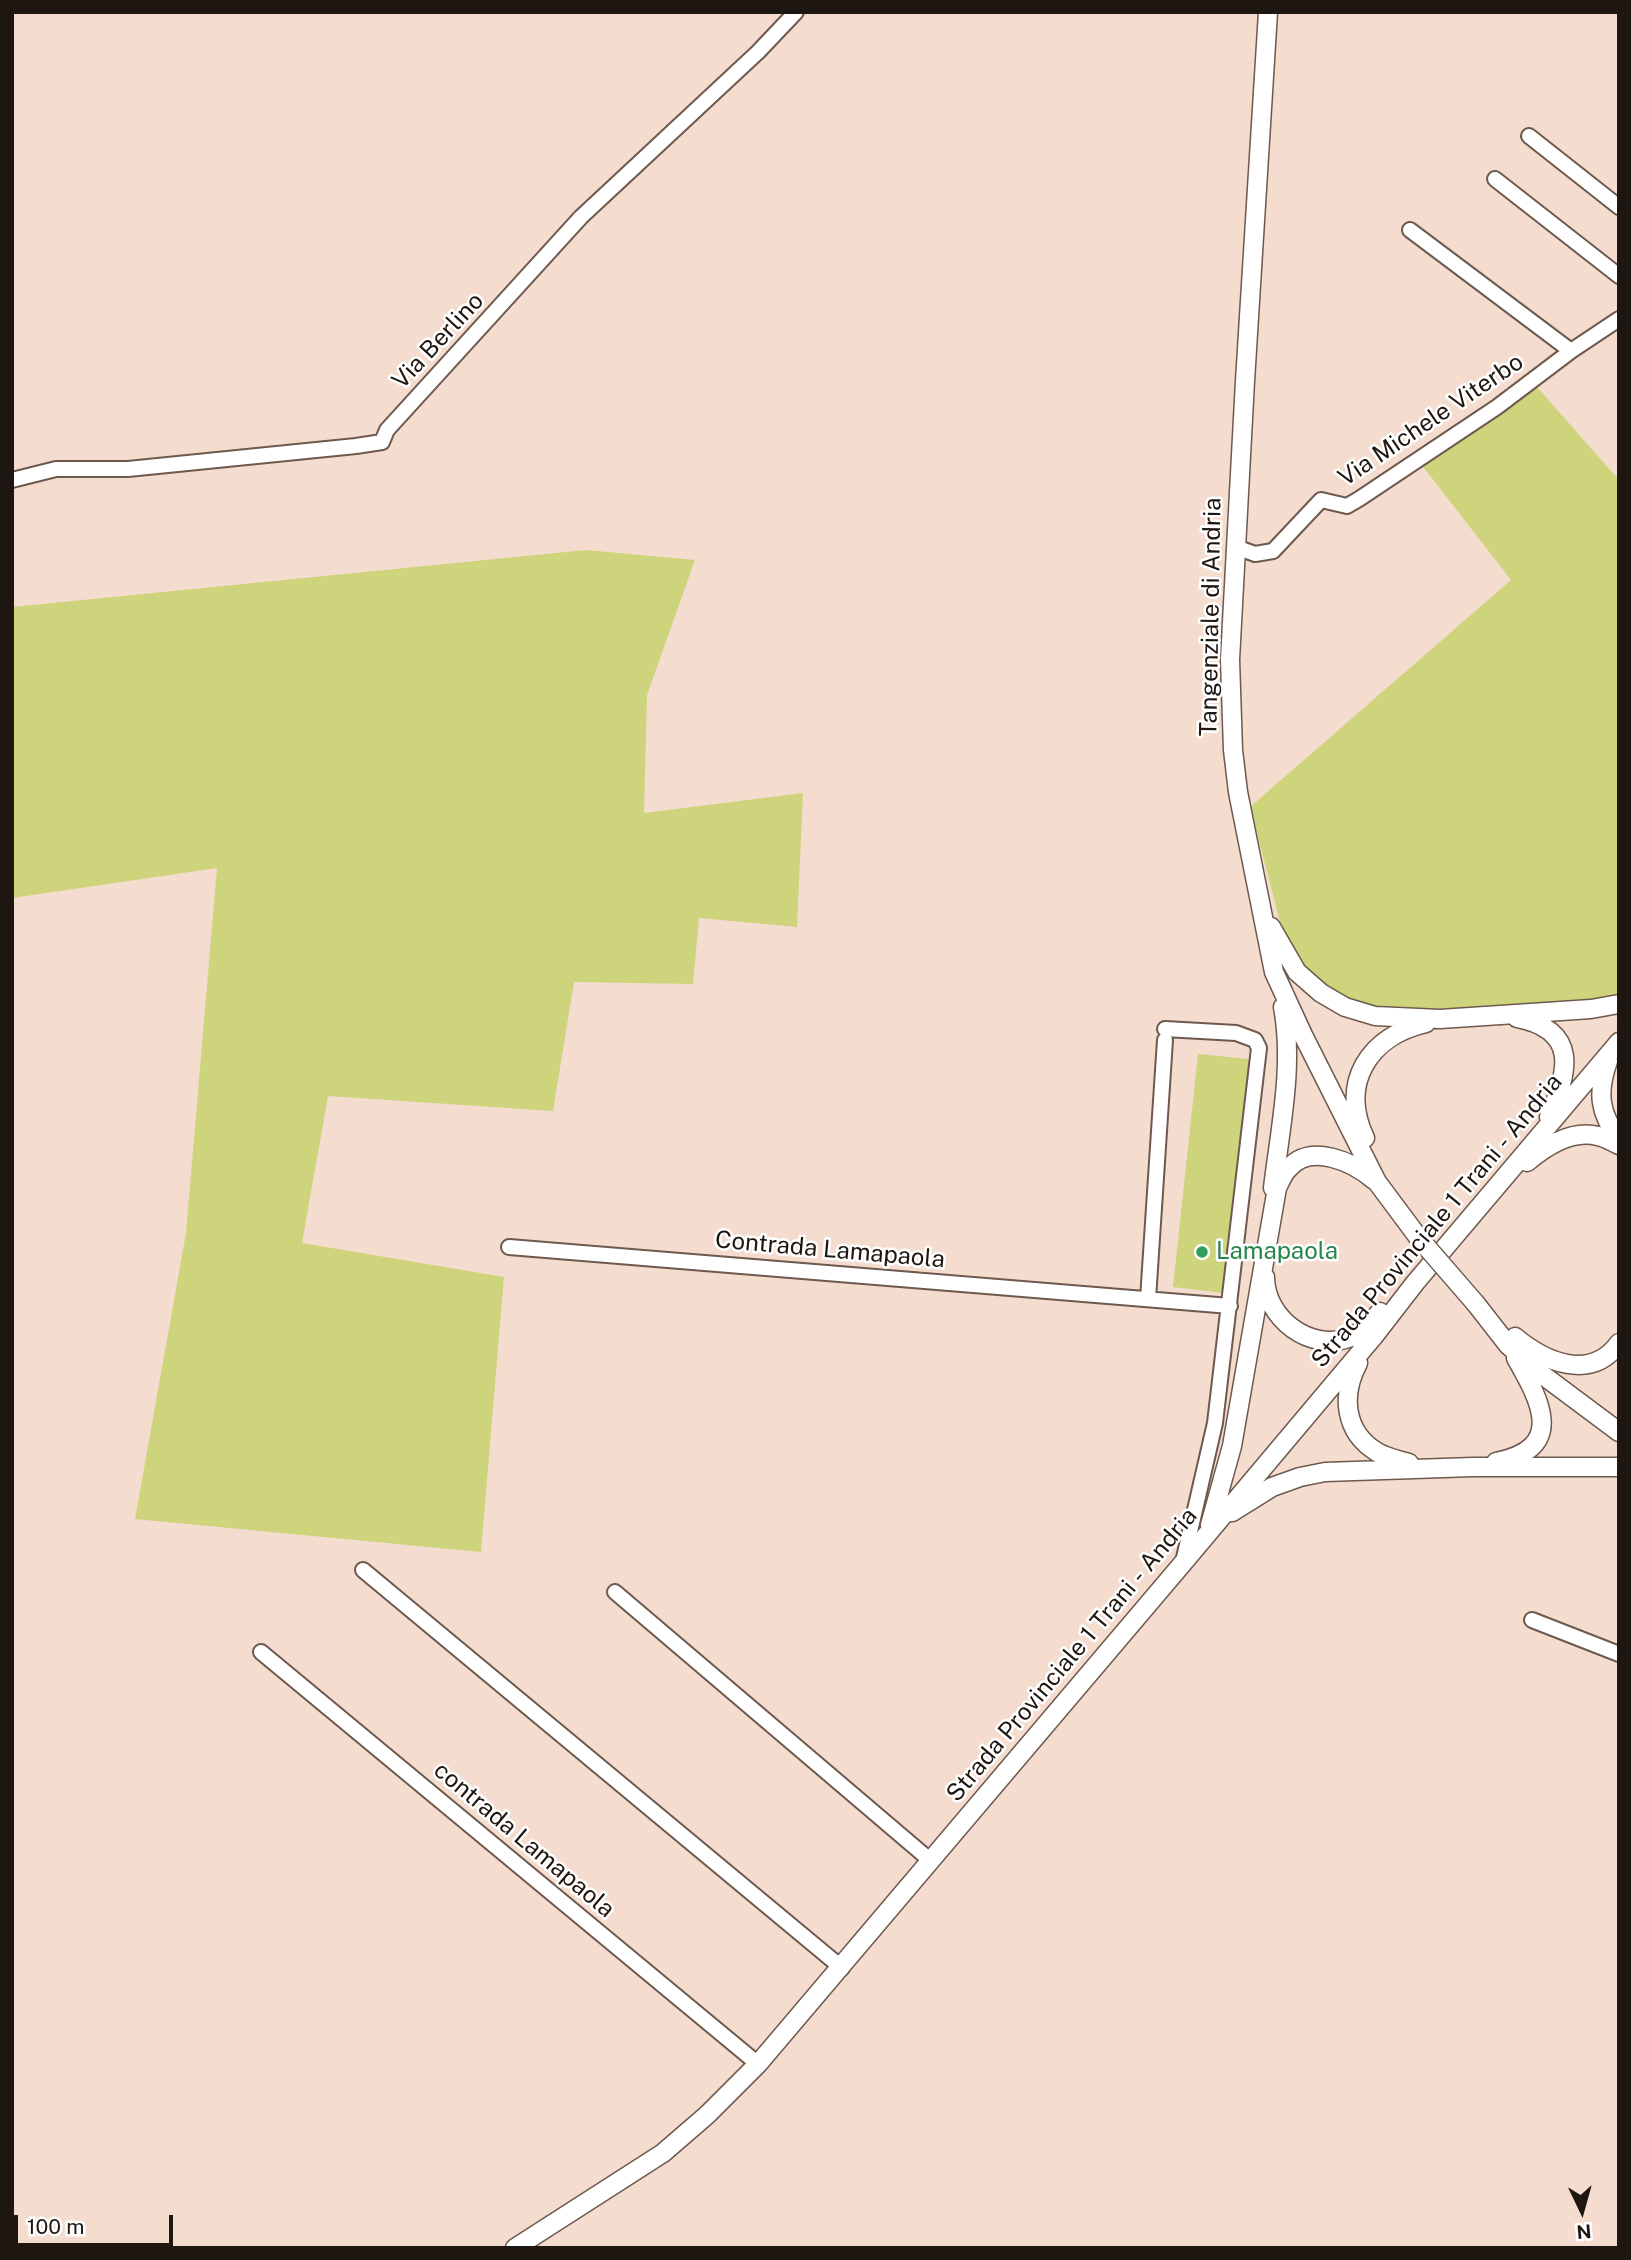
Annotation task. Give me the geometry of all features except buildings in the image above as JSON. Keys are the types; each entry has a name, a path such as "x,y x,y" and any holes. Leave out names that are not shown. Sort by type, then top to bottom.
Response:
{"main road":[{"name":"Tangenziale di Andria","path":"1268,12 1230,660 1233,750 1238,792 1273,972 1377,1182 1397,1212 1508,1345 1619,1432"},
{"path":"1255,882 1260,906 1280,946 1297,972 1321,993 1345,1007 1375,1016 1440,1019 1591,1009 1619,1004"},
{"path":"1269,1228 1287,1054 1287,1027 1279,983"},
{"path":"1503,1015 1537,1022 1550,1030 1558,1039 1564,1053 1566,1068 1563,1080 1542,1132"},
{"path":"1397,1212 1391,1190 1358,1124 1355,1100 1357,1085 1368,1058 1383,1041 1408,1027 1440,1019"},
{"path":"1616,1046 1602,1078 1600,1099 1602,1111 1619,1139"},
{"name":"Strada Provinciale 1 Trani - Andria","path":"515,2248 663,2153 707,2115 758,2064 842,1968 1616,1046"},
{"path":"1488,1197 1541,1151 1560,1140 1579,1135 1598,1136 1619,1145"},
{"path":"1211,1529 1232,1446 1277,1188 1288,1168 1303,1158 1323,1156 1347,1162 1377,1182"},
{"path":"1265,1253 1265,1289 1273,1309 1289,1327 1309,1338 1350,1338 1415,1283"},
{"path":"1482,1311 1528,1348 1563,1364 1578,1366 1595,1362 1605,1357 1619,1343"},
{"path":"1374,1336 1349,1382 1346,1398 1348,1415 1355,1432 1376,1452 1430,1468"},
{"path":"1472,1467 1507,1460 1525,1451 1534,1444 1542,1425 1541,1407 1534,1390 1508,1345"},
{"path":"1211,1529 1272,1487 1325,1472 1472,1467 1619,1467"}],"street":[{"name":"Via Berlino","path":"12,480 56,470 128,469 382,442 387,430 581,217 758,52 796,12"},
{"path":"1529,136 1619,207"},
{"path":"1495,179 1619,276"},
{"path":"1410,230 1571,351"},
{"name":"Via Michele Viterbo","path":"1236,547 1255,554 1273,551 1321,500 1347,506 1359,499 1497,407 1571,351 1619,320"},
{"path":"1148,1299 1165,1034 1236,1033 1255,1040 1259,1048 1215,1423 1183,1563"},
{"name":"Contrada Lamapaola","path":"509,1247 1230,1306"},
{"path":"363,1570 842,1968"},
{"path":"615,1592 931,1861"},
{"path":"1532,1620 1619,1654"},
{"name":"contrada Lamapaola","path":"261,1652 758,2064"}],"green space":[{"path":"1537,387 1619,480 1619,997 1611,1000 1388,1012 1335,995 1301,970 1284,937 1250,807 1511,580 1421,464"},
{"path":"586,550 695,560 647,695 644,813 803,793 797,927 699,918 693,984 574,982 553,1111 328,1096 302,1243 504,1277 481,1552 135,1519 186,1233 217,868 12,898 12,607"},
{"path":"1198,1054 1249,1059 1223,1293 1173,1287"}],"place":[{"name":"Lamapaola","path":"1202,1252"}]}
